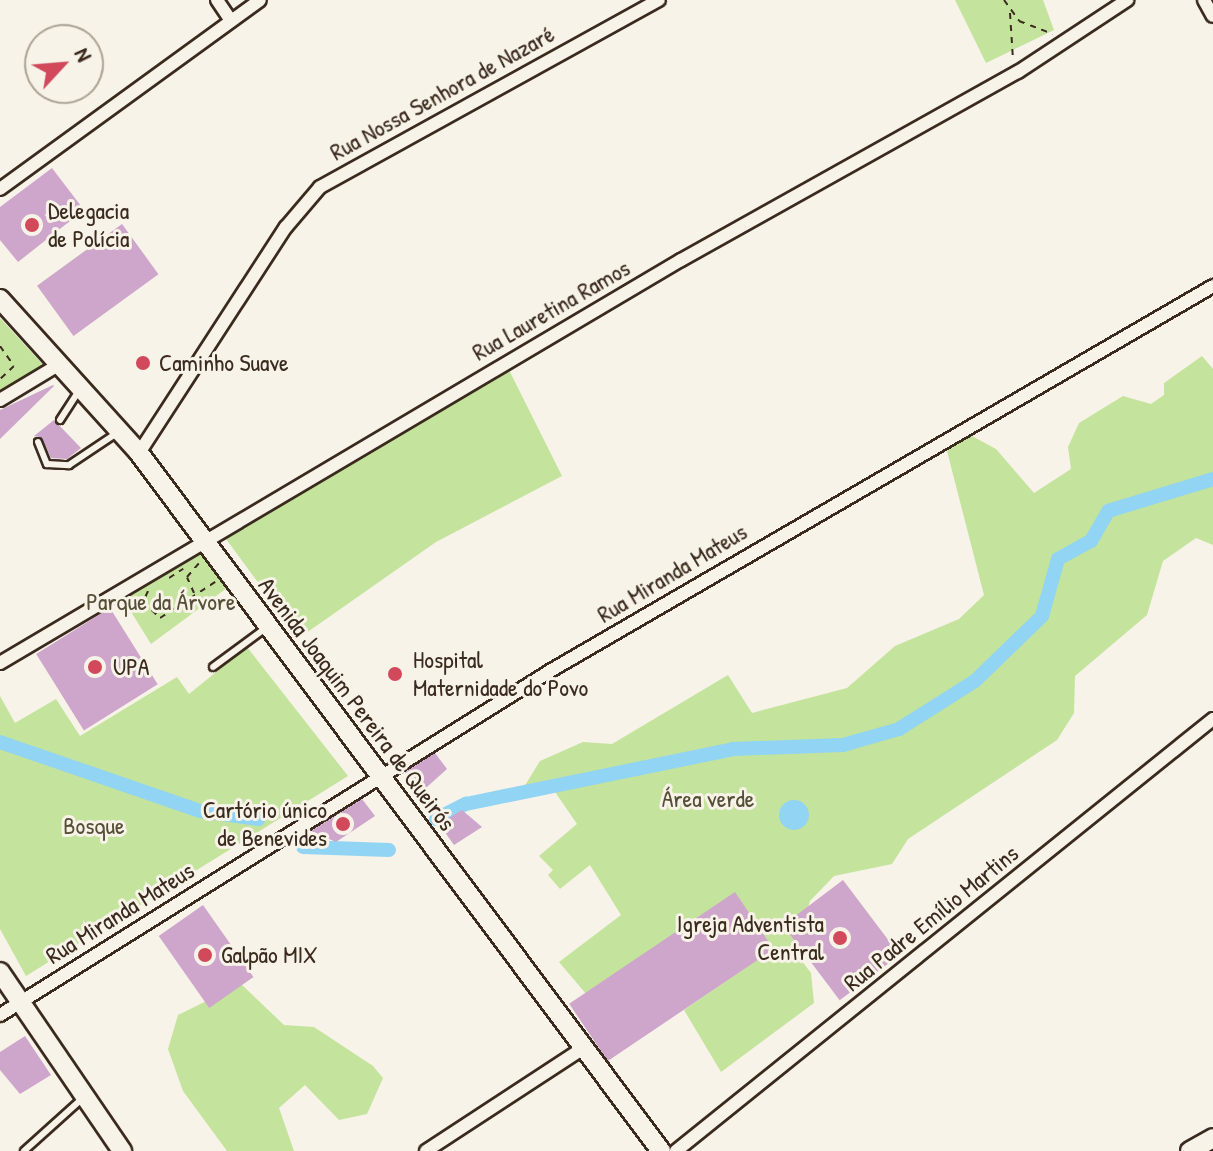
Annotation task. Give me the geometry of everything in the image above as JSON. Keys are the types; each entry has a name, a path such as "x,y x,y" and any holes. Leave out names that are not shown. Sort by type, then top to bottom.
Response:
{"main road":[{"name":"Avenida Joaquim Pereira de Queirós","path":"0,299 139,453 661,1151"},
{"path":"0,972 18,1003 122,1151"},
{"path":"1190,1151 1213,1138"}],"street":[{"path":"217,0 231,21"},
{"path":"0,189 260,0"},
{"name":"Rua Nossa Senhora de Nazaré","path":"139,453 286,227 320,187 659,0"},
{"name":"Rua Lauretina Ramos","path":"0,663 146,576 209,546 1018,72 1127,0"},
{"path":"1204,0 1213,16"},
{"name":"Rua Miranda Mateus","path":"0,1015 380,776 1213,286"},
{"path":"0,400 60,364"},
{"name":"Rua Padre Emílio Martins","path":"676,1151 1213,719"},
{"path":"426,1151 582,1049"}],"lane":[{"path":"60,420 81,388"},
{"path":"38,442 47,464 69,465 120,431"},
{"path":"213,667 270,625"},
{"path":"24,1151 79,1089"}],"path":[{"path":"1004,0 1015,28 1009,52 1018,72"},
{"path":"1010,12 1069,41"},
{"path":"0,346 14,366 0,379"},
{"path":"195,595 187,577 209,546"},
{"path":"146,576 143,602 154,618 231,576"}],"green space":[{"path":"955,0 1043,0 1054,30 986,63"},
{"path":"0,318 46,368 0,394"},
{"name":"Área verde","path":"1202,356 1213,369 1213,545 1196,538 1163,561 1147,615 1075,676 1074,713 1057,740 908,839 892,864 834,876 810,901 795,952 811,973 814,1003 721,1072 684,1010 773,949 735,893 587,995 559,962 621,915 590,865 560,889 548,875 553,870 539,856 577,824 551,786 524,787 540,761 583,742 612,744 728,675 752,713 847,688 895,646 959,619 984,595 947,451 970,435 996,449 1034,493 1071,469 1068,447 1079,423 1123,396 1151,404 1164,395 1164,383"},
{"path":"507,366 562,476 436,542 299,638 226,539"},
{"name":"Parque da Árvore","path":"201,544 231,585 151,644 120,594"},
{"name":"Bosque","path":"247,647 348,776 26,976 0,929 0,696 15,723 56,699 80,736 177,677 189,694"},
{"path":"241,984 284,1025 314,1027 373,1066 383,1078 367,1114 339,1120 305,1085 279,1108 294,1151 227,1151 183,1091 168,1049 178,1015"}],"water":[{"path":"794,800 800,801 808,809 808,821 800,829 794,830 788,829 780,821 779,815 780,809 788,801"}],"building":[{"name":"Delegacia de Polícia","path":"52,168 84,210 18,262 0,240 0,207"},
{"path":"122,224 158,274 73,336 37,286"},
{"path":"54,386 0,439 0,410"},
{"path":"54,420 81,448 67,459 51,458 42,438 34,436"},
{"name":"UPA","path":"110,608 158,684 84,730 36,654"},
{"path":"435,753 447,769 418,795 405,772"},
{"name":"Cartório único de Benevides","path":"362,799 375,816 336,842 311,831"},
{"path":"462,810 482,827 454,845 439,824"},
{"name":"Igreja Adventista Central","path":"843,880 900,955 840,1000 783,925"},
{"path":"735,892 774,949 608,1061 569,1004"},
{"name":"Galpão MIX","path":"203,905 253,977 209,1008 159,936"},
{"path":"25,1036 51,1075 20,1094 0,1070 0,1052"}],"waterway":[{"path":"436,819 466,804 733,749 843,745 899,729 975,681 1042,616 1058,559 1091,541 1108,511 1213,479"},
{"path":"0,742 200,811 258,819"},
{"path":"303,847 389,850"}],"place":[{"name":"Delegacia de Polícia","path":"32,225"},
{"name":"Caminho Suave","path":"143,363"},
{"name":"UPA","path":"95,667"},
{"name":"Hospital Maternidade do Povo","path":"395,674"},
{"name":"Cartório único de Benevides","path":"343,824"},
{"name":"Igreja Adventista Central","path":"840,938"},
{"name":"Galpão MIX","path":"205,955"}]}
